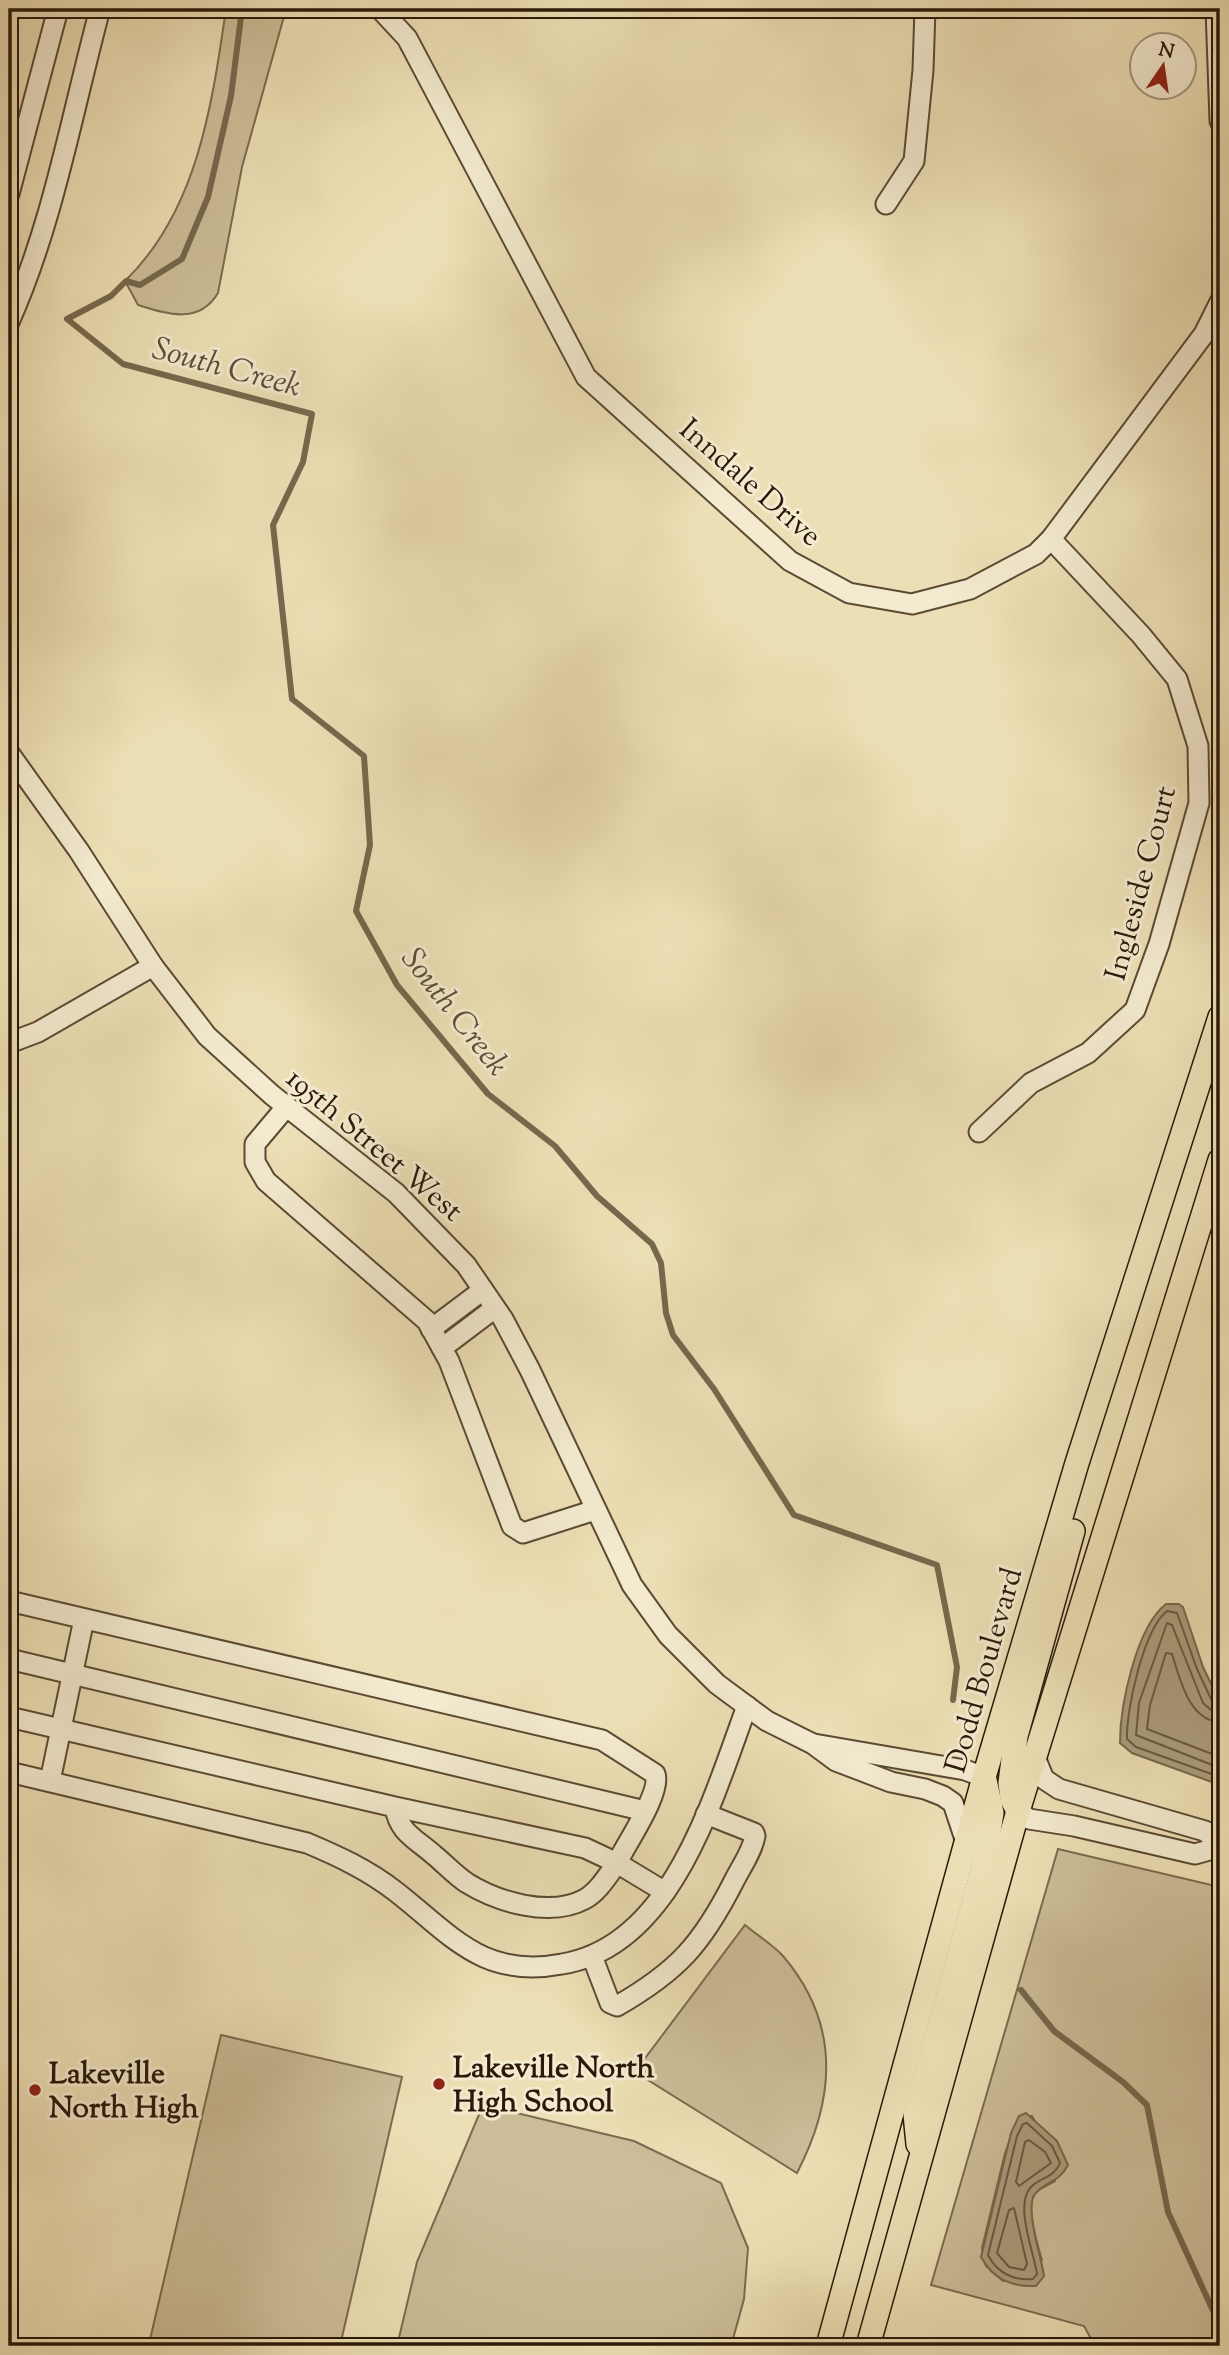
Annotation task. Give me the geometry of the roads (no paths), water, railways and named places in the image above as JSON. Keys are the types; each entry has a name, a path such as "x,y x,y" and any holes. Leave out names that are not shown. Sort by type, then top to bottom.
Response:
{"main road":[{"name":"Dodd Boulevard","path":"828,2346 984,1777 1077,1463 1220,1017"},
{"path":"868,2346 1018,1811 1220,1160"},
{"path":"1018,1811 1012,1799 1010,1783 1016,1737 1083,1493 1077,1463"},
{"path":"919,2159 915,2114 985,1863 992,1813 990,1793 984,1777"}],"street":[{"path":"9,194 58,9"},
{"path":"9,323 24,288 40,235 100,9"},
{"name":"Inndale Drive","path":"380,9 407,38 586,377 790,561 849,593 912,604 970,589 1036,554 1051,539 1204,334 1220,302"},
{"path":"886,204 914,161 923,70 925,9"},
{"path":"1216,9 1220,121"},
{"name":"Ingleside Court","path":"979,1132 1031,1083 1088,1053 1135,1010 1159,944 1199,803 1198,746 1177,679 1141,635 1051,539"},
{"name":"195th Street West","path":"9,753 72,841 153,966 207,1036 286,1106 396,1193 442,1238 483,1290 530,1370 632,1585 655,1619 701,1670 767,1721 813,1744 836,1761 862,1772 937,1792 953,1803 966,1842"},
{"path":"9,1043 38,1031 153,966"},
{"path":"286,1106 255,1144 255,1162 266,1181 427,1321 442,1348 512,1526 523,1533 595,1510"},
{"path":"431,1329 483,1290"},
{"path":"442,1348 495,1308"},
{"path":"9,1601 603,1740 655,1774 657,1786 617,1863 601,1886 586,1899 562,1907 514,1902 486,1894 464,1881 398,1825 395,1807"},
{"path":"50,1781 85,1619"},
{"path":"9,1659 645,1811"},
{"path":"9,1772 307,1843 368,1873 464,1945 503,1964 550,1966 608,1950 645,1920 665,1892 706,1814 747,1706"},
{"path":"9,1717 585,1849 617,1863 665,1892"},
{"name":"195th Street West","path":"813,1744 965,1770 984,1777"},
{"path":"1018,1811 1029,1819 1074,1826 1195,1854 1220,1845 1205,1831 1059,1789 1044,1779 1035,1758"},
{"path":"592,1956 610,2003 617,2006 656,1984 693,1948 720,1906 755,1836 754,1833 706,1814"}],"water":[{"path":"1166,1604 1179,1604 1183,1607 1203,1667 1220,1702 1220,1785 1132,1753 1120,1743 1123,1709 1138,1648 1155,1615"},
{"path":"1026,2113 1057,2141 1068,2165 1060,2175 1035,2194 1032,2201 1032,2221 1044,2276 1036,2286 1019,2285 1004,2280 991,2271 981,2257 1011,2133 1019,2116"}],"waterway":[{"name":"South Creek","path":"242,9 231,96 208,197 182,259 140,285 126,281 111,296 67,319 123,364 312,414 303,462 273,525 292,699 364,756 370,845 356,911 397,985 488,1094 555,1146 597,1196 652,1244 661,1263 666,1313 673,1335 714,1389 794,1515 937,1565 957,1667 953,1700"},
{"name":"South Creek","path":"1021,1990 1054,2031 1123,2082 1147,2105 1168,2212 1220,2326"}],"place":[{"name":"Lakeville North High School","path":"439,2084"},
{"name":"Lakeville North High","path":"35,2090"}]}
